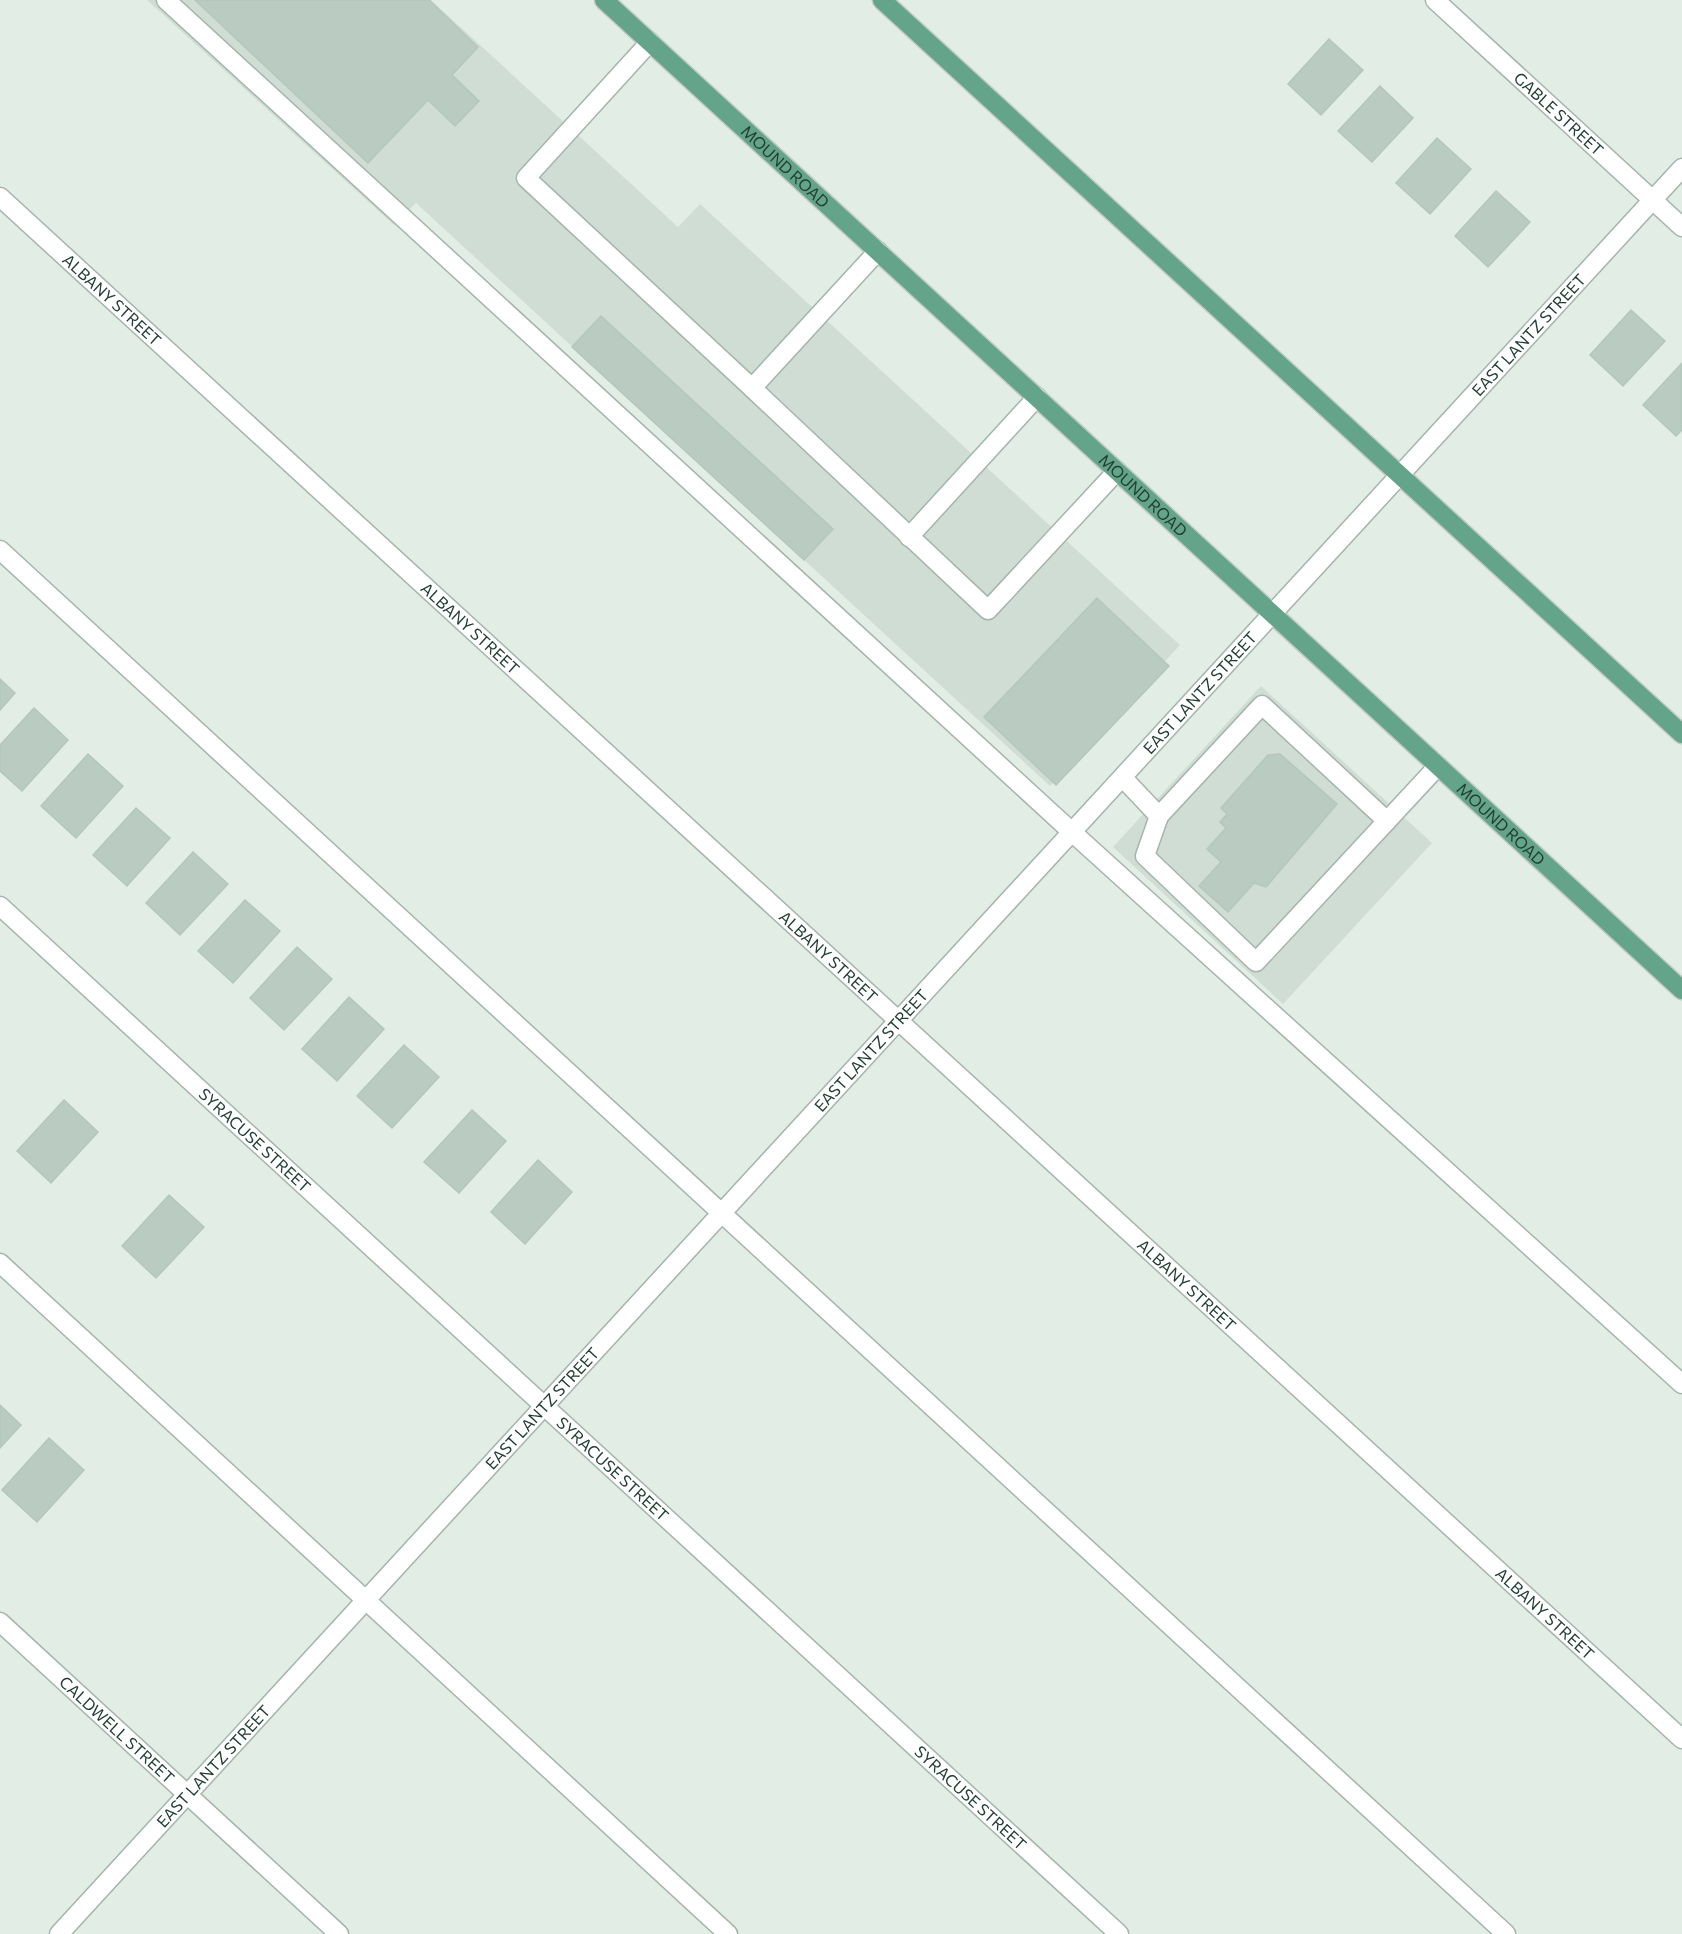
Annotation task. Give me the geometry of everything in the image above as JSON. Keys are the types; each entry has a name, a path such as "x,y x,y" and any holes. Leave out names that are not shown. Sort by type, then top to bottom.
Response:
{"main road":[{"name":"MOUND ROAD","path":"604,0 1682,990"},
{"path":"882,0 1682,734"}],"street":[{"path":"166,0 1073,833 1682,1384"},
{"name":"GABLE STREET","path":"1435,0 1682,227"},
{"path":"650,42 526,178 988,610 1117,471"},
{"name":"EAST LANTZ STREET","path":"59,1934 900,1022 1682,168"},
{"name":"ALBANY STREET","path":"0,197 1682,1739"},
{"path":"752,388 878,251"},
{"path":"909,537 1037,397"},
{"path":"0,550 1506,1934"},
{"path":"1387,821 1262,705 1159,816 1145,856 1256,962 1387,821 1438,766"},
{"path":"1123,778 1159,816"},
{"name":"SYRACUSE STREET","path":"0,906 1119,1934"},
{"path":"0,1263 365,1602 728,1934"},
{"name":"CALDWELL STREET","path":"0,1622 339,1934"}],"shaded area":[{"path":"147,0 431,0 678,227 700,204 1180,645 1050,786 416,203 394,225"},
{"path":"1261,686 1432,843 1283,1004 1113,847"}],"building":[{"path":"195,0 429,0 478,47 452,75 479,101 455,126 428,100 368,163"},
{"path":"1329,39 1363,70 1321,115 1288,84"},
{"path":"1380,86 1413,118 1372,162 1338,131"},
{"path":"1437,138 1471,169 1430,214 1396,183"},
{"path":"1496,191 1530,222 1488,267 1455,236"},
{"path":"1631,310 1665,341 1623,386 1590,355"},
{"path":"601,316 833,529 804,560 572,347"},
{"path":"1682,363 1682,430 1676,436 1643,405"},
{"path":"1097,598 1169,666 1056,785 984,717"},
{"path":"0,679 15,693 0,710"},
{"path":"34,708 68,740 22,791 0,771 0,745"},
{"path":"88,754 123,786 76,838 41,806"},
{"path":"1280,754 1337,804 1266,887 1254,883 1228,912 1199,886 1221,862 1207,849 1226,828 1220,822 1227,814 1221,808 1268,755"},
{"path":"136,808 170,838 127,886 93,855"},
{"path":"193,852 228,884 180,935 146,903"},
{"path":"245,900 280,931 233,983 198,951"},
{"path":"297,947 332,979 284,1030 250,998"},
{"path":"349,997 384,1029 337,1081 302,1049"},
{"path":"404,1045 439,1077 392,1128 357,1096"},
{"path":"64,1100 98,1132 51,1183 17,1151"},
{"path":"472,1110 506,1141 459,1193 424,1162"},
{"path":"538,1160 572,1192 525,1244 491,1212"},
{"path":"169,1195 204,1227 156,1278 122,1246"},
{"path":"0,1405 21,1425 0,1448"},
{"path":"49,1438 84,1470 37,1522 2,1490"}]}
